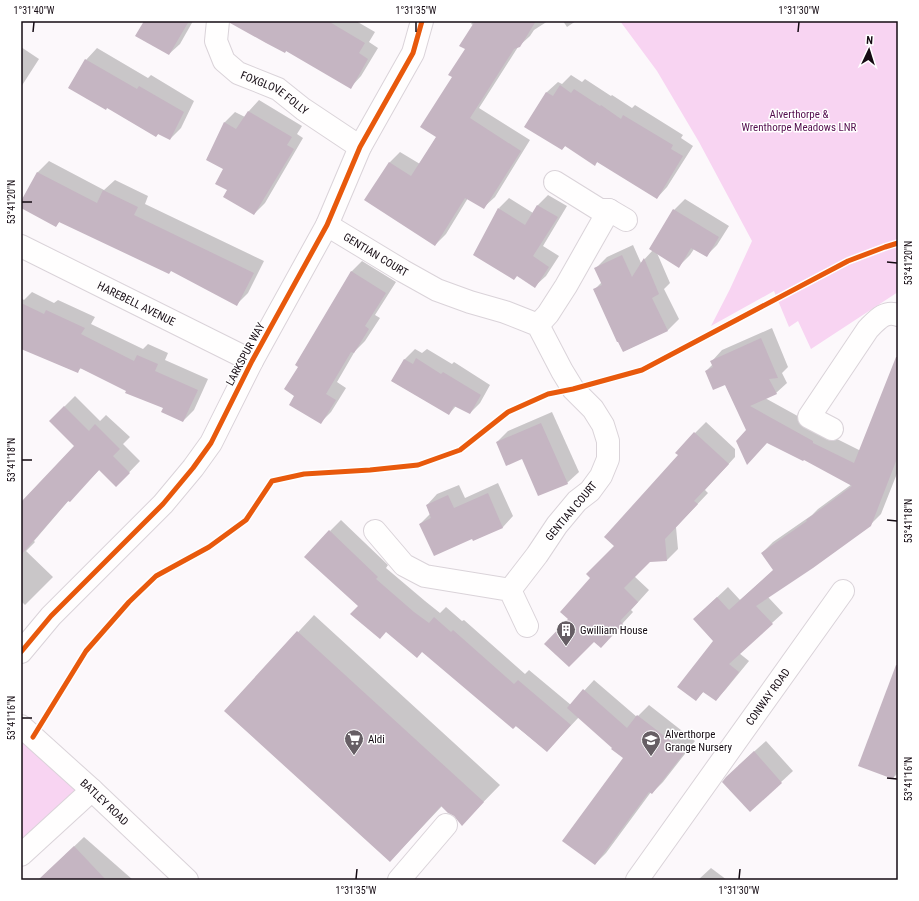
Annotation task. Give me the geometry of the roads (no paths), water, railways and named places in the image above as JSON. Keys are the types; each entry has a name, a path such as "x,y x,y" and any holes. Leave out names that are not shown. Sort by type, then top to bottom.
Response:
{"street":[{"name":"FOXGLOVE FOLLY","path":"218,21 216,41 224,61 238,73 278,89 303,109 360,147"},
{"name":"LARKSPUR WAY","path":"21,652 51,616 163,504 193,468 211,443 252,361 327,225 360,147 413,53 422,21"},
{"path":"538,324 548,314 566,286 617,215 600,210 555,182"},
{"name":"GENTIAN COURT","path":"327,225 403,271 438,290 538,324 573,389 593,409 603,425 608,441 608,459 601,476 590,491 577,501 557,525 537,555 510,590"},
{"name":"HAREBELL AVENUE","path":"21,246 252,361"},
{"path":"832,429 810,417 868,329 878,319 887,314 892,313 898,315"},
{"path":"375,531 404,565 425,576 510,590 527,626"},
{"name":"CONWAY ROAD","path":"637,880 843,591"},
{"name":"BATLEY ROAD","path":"21,726 92,790 187,880"},
{"path":"21,855 92,790"},
{"path":"399,880 446,825"}],"place":[{"name":"Gwilliam House","path":"566,647"},
{"name":"Aldi","path":"354,756"},
{"name":"Alverthorpe Grange Nursery","path":"651,757"}],"park label":[{"name":"Alverthorpe & Wrenthorpe Meadows LNR","path":"799,120"}]}
